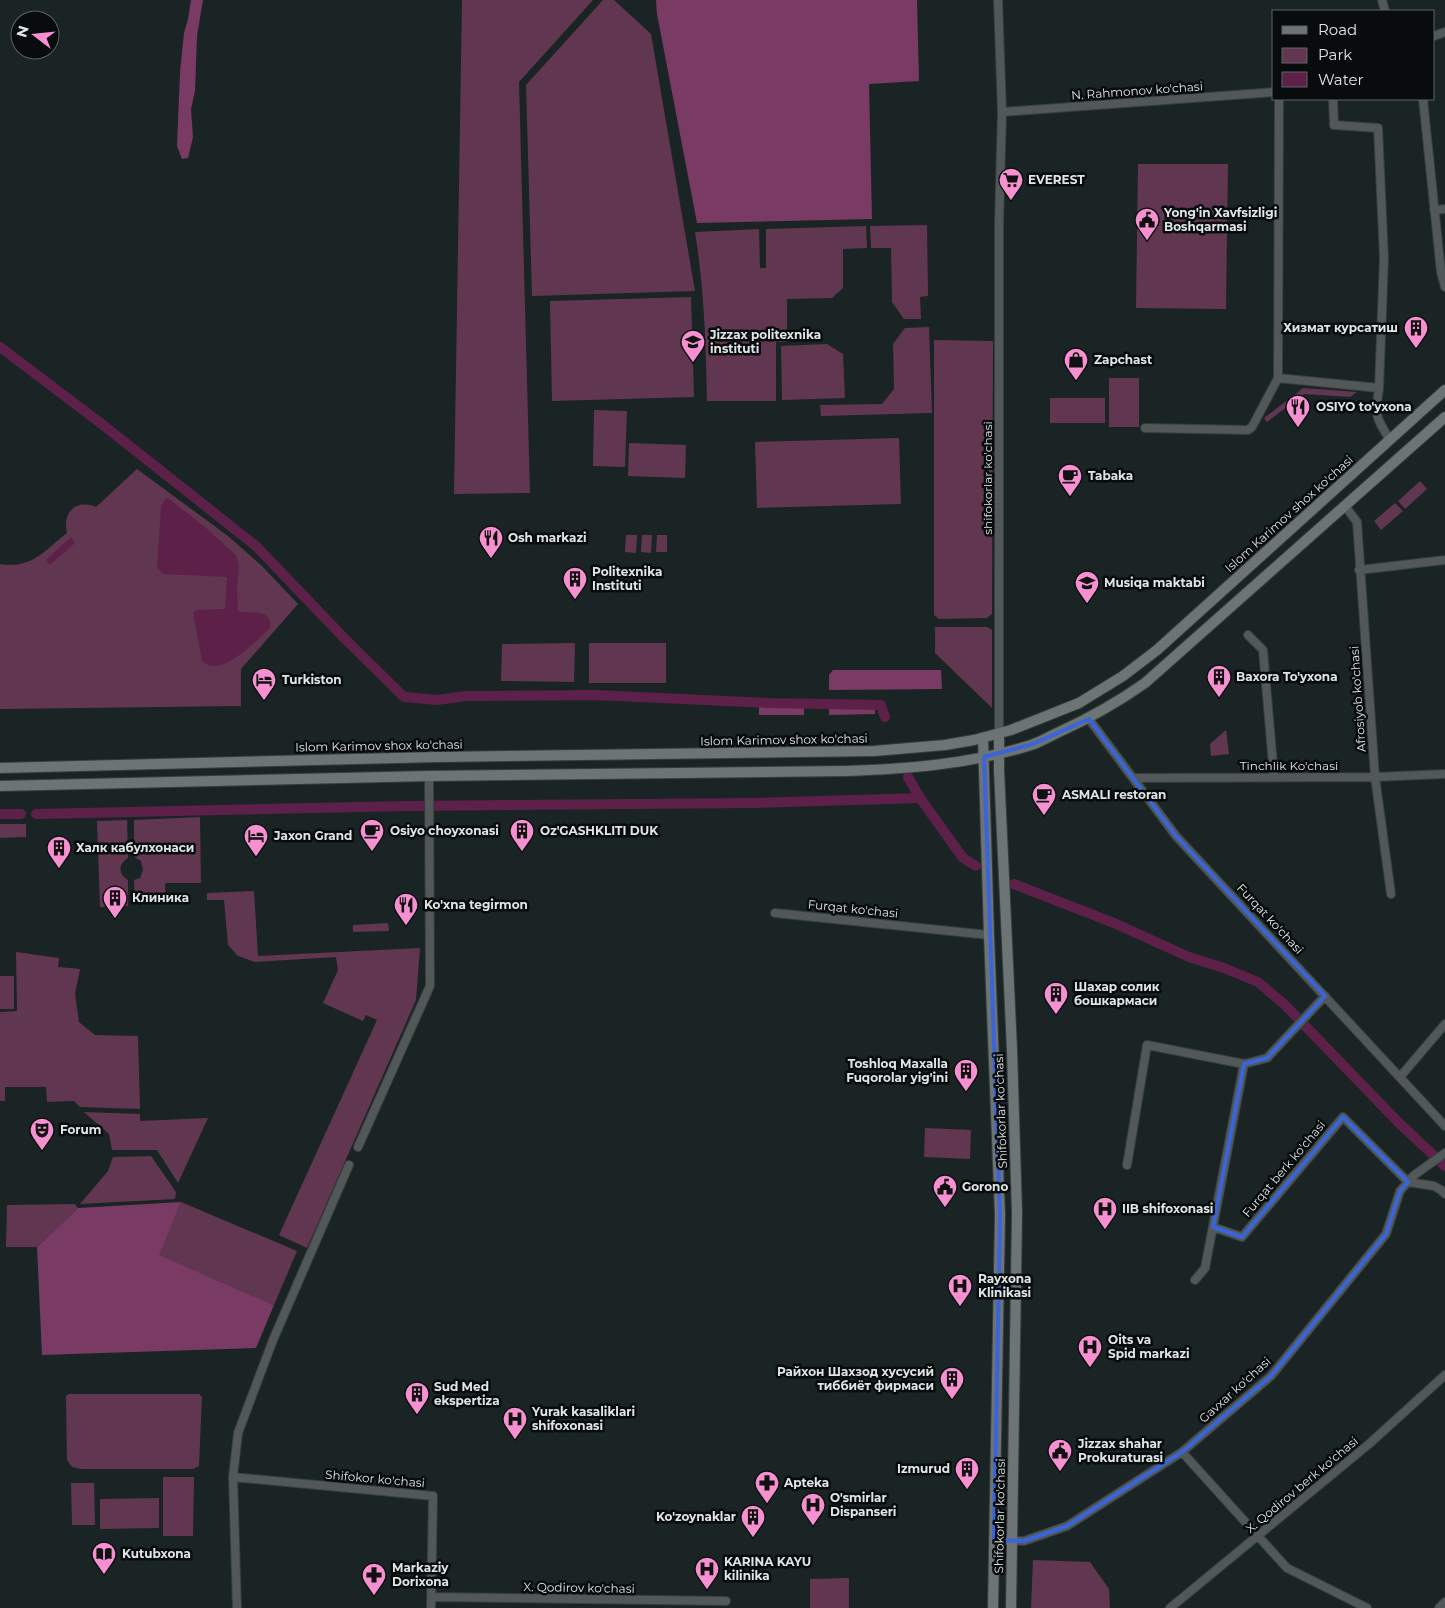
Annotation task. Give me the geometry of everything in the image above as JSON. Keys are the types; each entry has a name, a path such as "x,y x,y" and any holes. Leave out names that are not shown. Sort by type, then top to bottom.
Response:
{"main road":[{"name":"Islom Karimov shox ko'chasi","path":"0,768 437,757 874,750 945,745 984,738 999,734 1079,702 1123,676 1157,650 1445,390"},
{"path":"0,786 429,776 884,770 947,763 998,754 1033,744 1089,719 1145,683 1445,416"},
{"name":"Shifokorlar ko'chasi","path":"999,734 998,754 1017,1213 1011,1608"},
{"name":"Shifokorlar ko'chasi","path":"984,738 989,935 1000,1215 993,1608"}],"street":[{"name":"shifokorlar ko'chasi","path":"998,0 1002,112 999,223 999,734"},
{"name":"N. Rahmonov ko'chasi","path":"1002,112 1272,92"},
{"path":"1145,428 1248,430 1252,427 1278,378 1279,100"},
{"path":"1332,100 1334,126 1378,128 1384,258 1379,388 1376,409 1378,420 1390,440"},
{"path":"1424,100 1434,210 1441,272 1445,287"},
{"path":"1434,210 1445,209"},
{"path":"1278,378 1379,388"},
{"name":"Afrosiyob ko'chasi","path":"1345,506 1357,522 1374,777 1391,894"},
{"path":"1359,570 1445,560"},
{"path":"1248,635 1263,650 1274,776"},
{"name":"Furqat ko'chasi","path":"1089,719 1176,836 1445,1126"},
{"name":"Tinchlik Ko'chasi","path":"1133,778 1374,777 1445,774"},
{"path":"358,1148 430,986 429,776"},
{"name":"Furqat ko'chasi","path":"775,913 989,935"},
{"path":"1127,1165 1147,1045 1244,1064 1267,1058 1325,996"},
{"path":"1400,1077 1445,1024"},
{"path":"1195,1280 1204,1268 1244,1064"},
{"name":"Furqat berk ko'chasi","path":"1213,1226 1242,1237 1343,1117 1408,1182"},
{"name":"Gavxar ko'chasi","path":"994,1540 1024,1541 1067,1526 1182,1452 1271,1376 1386,1234 1400,1191 1421,1170 1445,1153"},
{"path":"237,1608 233,1477 238,1433 273,1340 349,1165"},
{"path":"1408,1182 1434,1186 1445,1194"},
{"name":"X. Qodirov berk ko'chasi","path":"1170,1608 1369,1444 1445,1375"},
{"path":"1182,1452 1287,1568 1367,1608"},
{"name":"Shifokor ko'chasi","path":"233,1477 433,1496 431,1608"},
{"name":"X. Qodirov ko'chasi","path":"431,1597 726,1601"},
{"path":"1439,1608 1445,1602"}],"highlighted area":[{"path":"1089,719 1176,836 1325,996 1267,1058 1244,1064 1213,1227 1242,1237 1343,1117 1408,1182 1400,1191 1386,1234 1271,1376 1182,1452 1067,1526 1024,1541 994,1540 1000,1215 984,757 1033,744"}],"green space":[{"path":"462,0 593,0 519,82 530,493 454,494"},
{"path":"603,0 614,0 651,34 695,291 532,296 526,85"},
{"path":"1138,164 1228,164 1226,309 1136,308"},
{"path":"927,225 928,296 920,297 921,319 904,319 892,302 891,248 871,248 870,226"},
{"path":"866,226 867,248 843,249 843,288 832,298 787,299 787,342 776,342 776,401 707,401 704,316 695,232 759,229 760,268 766,268 766,229"},
{"path":"691,297 694,397 552,401 550,301"},
{"path":"929,327 932,413 821,416 820,405 882,404 894,389 893,344 905,328"},
{"path":"934,340 993,341 992,614 987,618 939,619 934,615"},
{"path":"827,344 843,354 845,398 782,400 781,346"},
{"path":"1109,378 1139,378 1139,427 1109,427"},
{"path":"1303,388 1357,392 1350,397 1304,394 1296,400 1293,396"},
{"path":"1050,398 1105,398 1105,423 1050,423"},
{"path":"1290,398 1293,402 1267,422 1264,418"},
{"path":"594,410 627,411 625,467 593,466"},
{"path":"899,438 901,504 757,508 755,442"},
{"path":"629,443 686,445 685,478 628,476"},
{"path":"137,469 228,536 262,566 298,604 241,669 241,706 0,709 0,564 21,564 37,557 67,533 67,519 72,509 82,505 96,507"},
{"path":"1420,481 1427,489 1405,509 1398,501"},
{"path":"1395,503 1403,511 1381,530 1374,521"},
{"path":"626,535 637,535 636,553 625,552"},
{"path":"642,535 652,535 651,553 641,552"},
{"path":"657,535 667,535 667,552 656,552"},
{"path":"935,627 987,627 992,630 992,708 935,653"},
{"path":"575,643 574,682 501,681 502,644"},
{"path":"589,643 666,643 666,683 589,683"},
{"path":"1226,730 1229,754 1211,756 1210,744"},
{"path":"200,817 201,883 165,883 166,902 135,902 134,880 140,878 143,870 141,861 134,857 134,820"},
{"path":"127,820 128,858 122,863 120,869 122,875 128,880 128,906 100,907 97,821"},
{"path":"0,824 26,824 26,837 0,838"},
{"path":"254,891 258,956 420,948 416,1000 307,1248 279,1235 377,1020 366,1015 363,1021 323,1003 338,970 336,957 255,962 238,956 228,945 224,900 207,900 207,893"},
{"path":"388,923 389,931 353,932 353,925"},
{"path":"16,952 59,958 58,967 80,969 75,994 79,1022 95,1035 138,1036 140,1109 80,1107 74,1101 47,1102 46,1087 5,1087 5,1101 0,1101 0,1012 17,1011"},
{"path":"0,976 14,976 14,1009 0,1009"},
{"path":"84,1112 140,1114 140,1121 208,1118 178,1183 157,1150 112,1150 109,1134"},
{"path":"925,1128 971,1130 970,1159 924,1157"},
{"path":"151,1156 176,1192 175,1199 80,1204 108,1171 113,1157"},
{"path":"181,1202 297,1251 274,1305 158,1255"},
{"path":"75,1204 78,1208 37,1247 6,1247 7,1205"},
{"path":"69,1394 199,1394 202,1397 199,1466 193,1469 81,1469 72,1467 67,1460 66,1396"},
{"path":"163,1477 194,1477 193,1536 163,1536"},
{"path":"71,1483 94,1483 95,1525 72,1525"},
{"path":"159,1498 159,1528 100,1529 100,1499"},
{"path":"1033,1560 1090,1562 1109,1589 1110,1608 1031,1608"},
{"path":"849,1578 849,1608 810,1608 810,1579"}],"shaded area":[{"path":"191,0 203,0 197,36 195,91 191,109 193,137 188,158 182,159 177,146 180,72 184,33"},
{"path":"656,0 917,0 919,81 869,84 872,219 697,223 657,14"},
{"path":"833,670 941,670 942,689 829,690 829,675"},
{"path":"759,700 804,700 804,715 759,715"},
{"path":"829,700 875,700 875,714 829,715"},
{"path":"181,1202 159,1255 274,1305 256,1348 42,1355 37,1247 78,1208"}],"water":[{"path":"168,498 205,527 236,555 239,566 237,586 238,611 265,614 270,621 270,628 248,649 218,666 210,666 202,661 193,613 196,610 225,609 227,577 163,574 157,567 161,507 165,499"},
{"path":"71,537 75,543 50,565 46,560"}],"waterway":[{"path":"0,347 103,425 256,546 345,639 404,697 437,700 466,696 595,695 768,703 881,705 885,717"},
{"path":"908,777 920,798 963,858 976,866"},
{"path":"36,814 406,806 754,803 920,798"},
{"path":"0,814 21,814"},
{"path":"1014,884 1114,923 1189,957 1224,968 1258,982 1285,1005 1399,1123 1445,1166"}],"place":[{"name":"EVEREST","path":"1011,201"},
{"name":"Yong'in Xavfsizligi Boshqarmasi","path":"1147,241"},
{"name":"Хизмат курсатиш","path":"1416,349"},
{"name":"Jizzax politexnika instituti","path":"693,363"},
{"name":"Zapchast","path":"1076,381"},
{"name":"OSIYO to'yxona","path":"1298,428"},
{"name":"Tabaka","path":"1070,497"},
{"name":"Osh markazi","path":"491,559"},
{"name":"Politexnika Instituti","path":"575,600"},
{"name":"Musiqa maktabi","path":"1087,604"},
{"name":"Baxora To'yxona","path":"1219,698"},
{"name":"Turkiston","path":"264,701"},
{"name":"ASMALI restoran","path":"1044,816"},
{"name":"Osiyo choyxonasi","path":"372,852"},
{"name":"Oz'GASHKLITI DUK","path":"522,852"},
{"name":"Jaxon Grand","path":"256,857"},
{"name":"Халк кабулхонаси","path":"59,869"},
{"name":"Клиника","path":"115,919"},
{"name":"Ko'xna tegirmon","path":"406,926"},
{"name":"Шахар солик бошкармаси","path":"1056,1015"},
{"name":"Toshloq Maxalla Fuqorolar yig'ini","path":"966,1092"},
{"name":"Forum","path":"42,1151"},
{"name":"Gorono","path":"945,1208"},
{"name":"IIB shifoxonasi","path":"1105,1230"},
{"name":"Rayxona Klinikasi","path":"960,1307"},
{"name":"Oits va Spid markazi","path":"1090,1368"},
{"name":"Райхон Шахзод хусусий тиббиёт фирмаси","path":"952,1400"},
{"name":"Sud Med ekspertiza","path":"417,1415"},
{"name":"Yurak kasaliklari shifoxonasi","path":"515,1440"},
{"name":"Jizzax shahar Prokuraturasi","path":"1060,1472"},
{"name":"Izmurud","path":"967,1490"},
{"name":"Apteka","path":"767,1504"},
{"name":"O'smirlar Dispanseri","path":"813,1526"},
{"name":"Ko'zoynaklar","path":"753,1538"},
{"name":"Kutubxona","path":"104,1575"},
{"name":"KARINA KAYU kilinika","path":"707,1590"},
{"name":"Markaziy Dorixona","path":"374,1596"}]}
